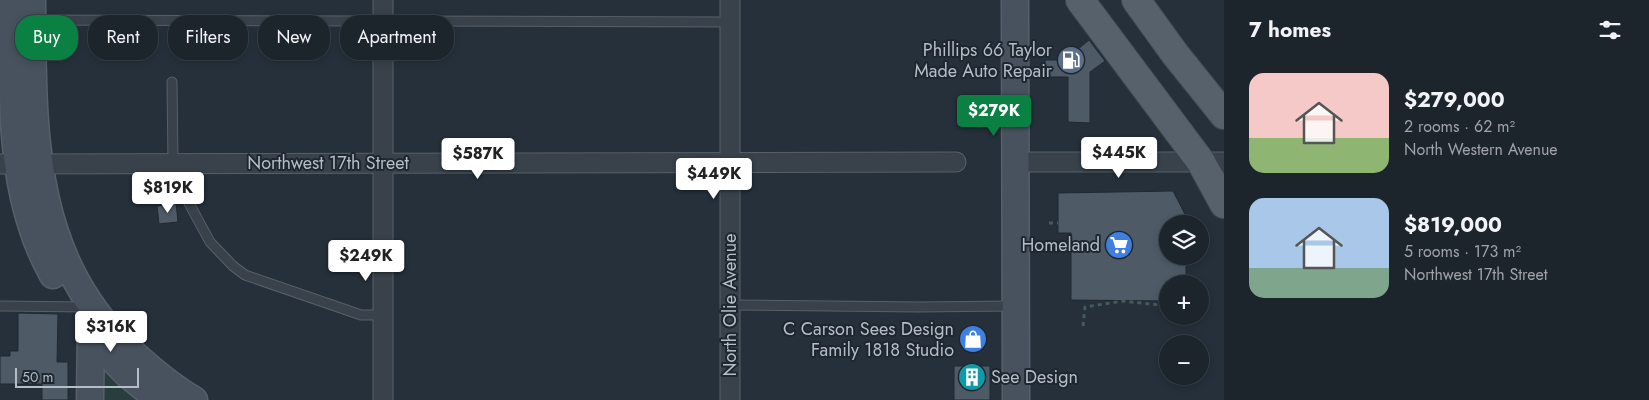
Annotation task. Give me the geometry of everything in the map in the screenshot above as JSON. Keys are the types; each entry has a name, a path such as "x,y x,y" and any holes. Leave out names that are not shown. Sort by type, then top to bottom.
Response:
{"main road":[{"path":"1080,0 1212,162 1224,204"},
{"path":"1136,0 1175,54 1224,115"}],"street":[{"path":"383,0 383,15"},
{"name":"North Olie Avenue","path":"730,0 730,400"},
{"path":"1015,0 1016,400"},
{"path":"18,12 14,126 19,164 50,219 69,268 91,336 90,400"},
{"path":"383,60 383,400"},
{"name":"Northwest 17th Street","path":"19,164 730,164 956,162"},
{"path":"1015,162 1212,162"},
{"path":"81,307 102,322 126,348 153,372 194,400"},
{"path":"91,336 127,374 160,400"}],"lane":[{"path":"18,12 340,19"},
{"path":"454,20 731,22"},
{"path":"172,82 178,163 184,194 210,242 232,266 245,274 361,315 383,315"},
{"path":"0,306 81,307"},
{"path":"730,306 1016,306"}],"path":[{"path":"1048,223 1058,223"},
{"path":"1083,326 1085,307 1122,301 1159,305"}],"green space":[{"path":"107,369 144,400 102,400 103,373"}],"building":[{"path":"1089,40 1105,61 1090,72 1090,123 1068,122 1068,77 1045,77 1045,60 1065,60"},
{"name":"Homeland","path":"1173,191 1185,215 1159,215 1159,265 1186,265 1186,275 1159,275 1159,301 1071,300 1071,233 1058,233 1058,193"},
{"path":"176,203 178,222 159,224 157,206"},
{"path":"18,313 58,314 57,362 68,362 68,400 42,400 42,384 0,384 0,356 10,356 10,351 18,351"},
{"name":"See Design","path":"954,366 990,366 990,400 954,400"}],"place":[{"name":"Phillips 66 Taylor Made Auto Repair","path":"1071,60"},
{"name":"Homeland","path":"1119,245"},
{"name":"C Carson Sees Design Family 1818 Studio","path":"973,339"},
{"name":"See Design","path":"972,377"}]}
